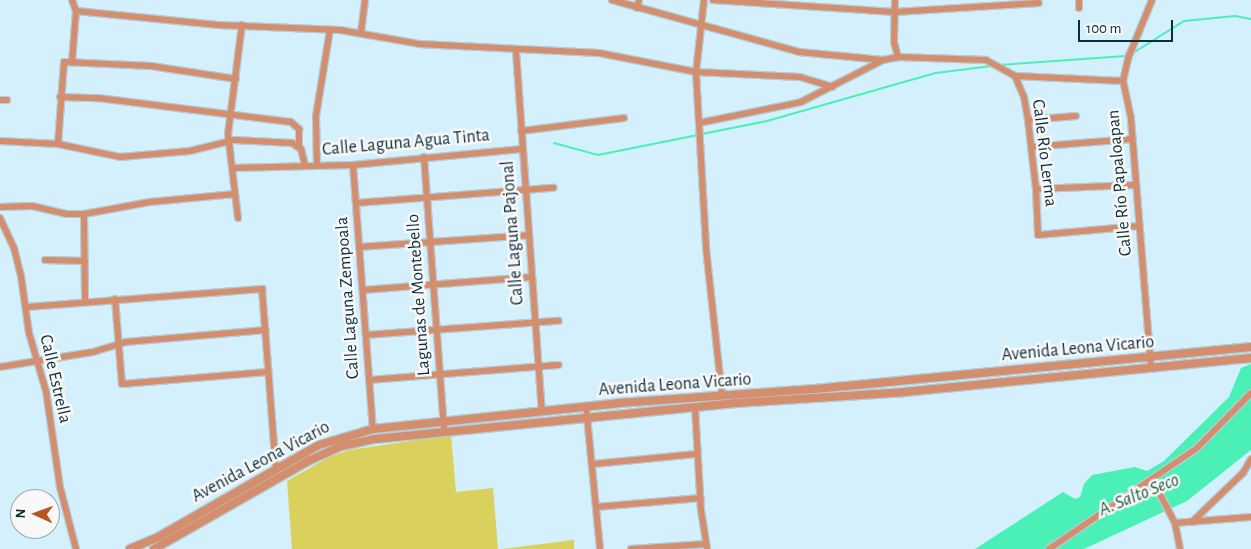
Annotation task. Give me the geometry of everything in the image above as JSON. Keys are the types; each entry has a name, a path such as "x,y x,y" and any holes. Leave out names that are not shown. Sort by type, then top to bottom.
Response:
{"street":[{"path":"72,0 76,11 72,62"},
{"path":"361,33 365,0"},
{"path":"612,0 800,52 883,60"},
{"path":"637,8 639,0"},
{"path":"704,0 699,25 696,72 706,248 722,396"},
{"path":"714,0 894,12 1039,3"},
{"path":"895,0 894,42 898,57"},
{"path":"1079,0 1079,8"},
{"name":"Calle Río Papaloapan","path":"1151,368 1134,185 1131,118 1123,81 1129,56 1152,0"},
{"path":"76,11 242,25 330,30 361,33 419,44 516,51 600,54 696,72 800,77 832,87"},
{"path":"238,218 233,168 228,142 242,25"},
{"path":"317,165 316,116 330,30"},
{"name":"Calle Laguna Pajonal","path":"516,51 542,412"},
{"path":"699,123 801,102 883,60 898,57 986,60 1015,76 1123,81"},
{"path":"58,144 62,63 151,66 236,79"},
{"name":"Calle Río Lerma","path":"1015,76 1024,97 1032,147 1038,235 1139,226"},
{"path":"60,97 154,104 230,117 291,122 299,130 299,146 305,165"},
{"path":"1028,120 1076,116"},
{"path":"521,131 624,118"},
{"path":"1032,147 1132,139"},
{"path":"0,140 58,144 120,156 190,150 228,142 292,142 299,146"},
{"name":"Calle Laguna Agua Tinta","path":"233,168 353,165 522,148"},
{"name":"Lagunas de Montebello","path":"424,157 444,431"},
{"name":"Calle Laguna Zempoala","path":"353,165 373,429"},
{"path":"1036,189 1134,185"},
{"path":"356,203 553,188"},
{"path":"0,207 32,206 66,214 84,214 150,202 236,194"},
{"path":"84,214 85,301"},
{"name":"Calle Estrella","path":"0,218 14,248 27,307 36,362 46,391 60,487 76,549"},
{"path":"359,247 529,235"},
{"path":"45,260 85,261"},
{"path":"362,290 532,277"},
{"path":"27,307 85,301 262,289 276,469"},
{"path":"114,300 122,384 268,372"},
{"path":"366,335 558,321"},
{"path":"0,367 36,362 118,345 265,330"},
{"name":"Avenida Leona Vicario","path":"130,549 160,536 276,469 331,440 373,429 586,406 722,396 1150,358 1251,347"},
{"name":"Avenida Leona Vicario","path":"154,549 308,461 335,449 374,439 695,407 904,392 1251,358"},
{"path":"369,380 558,366"},
{"path":"1049,549 1197,448 1251,392"},
{"path":"586,406 600,549"},
{"path":"630,549 706,546 697,454 695,407"},
{"path":"593,464 697,454"},
{"path":"1192,522 1243,473 1251,458"},
{"path":"1243,473 1251,472"},
{"path":"1152,478 1175,522 1180,549"},
{"path":"596,506 701,498"},
{"path":"1175,522 1251,517"}],"shaded area":[{"path":"451,435 456,492 493,488 498,549 292,549 287,481 329,457 349,450"},
{"path":"573,540 574,549 501,549"}],"water":[{"name":"A. Salto Seco","path":"1251,364 1251,450 1187,501 1084,549 975,549 1063,492 1075,499 1080,497 1084,484 1092,475 1135,467 1147,471 1164,461 1229,397 1241,368"}],"waterway":[{"path":"1133,53 1184,21 1235,16 1251,19"},
{"path":"999,65 1126,56"},
{"path":"702,134 767,121 936,73 992,66"},
{"path":"554,143 598,155 698,135"}]}
